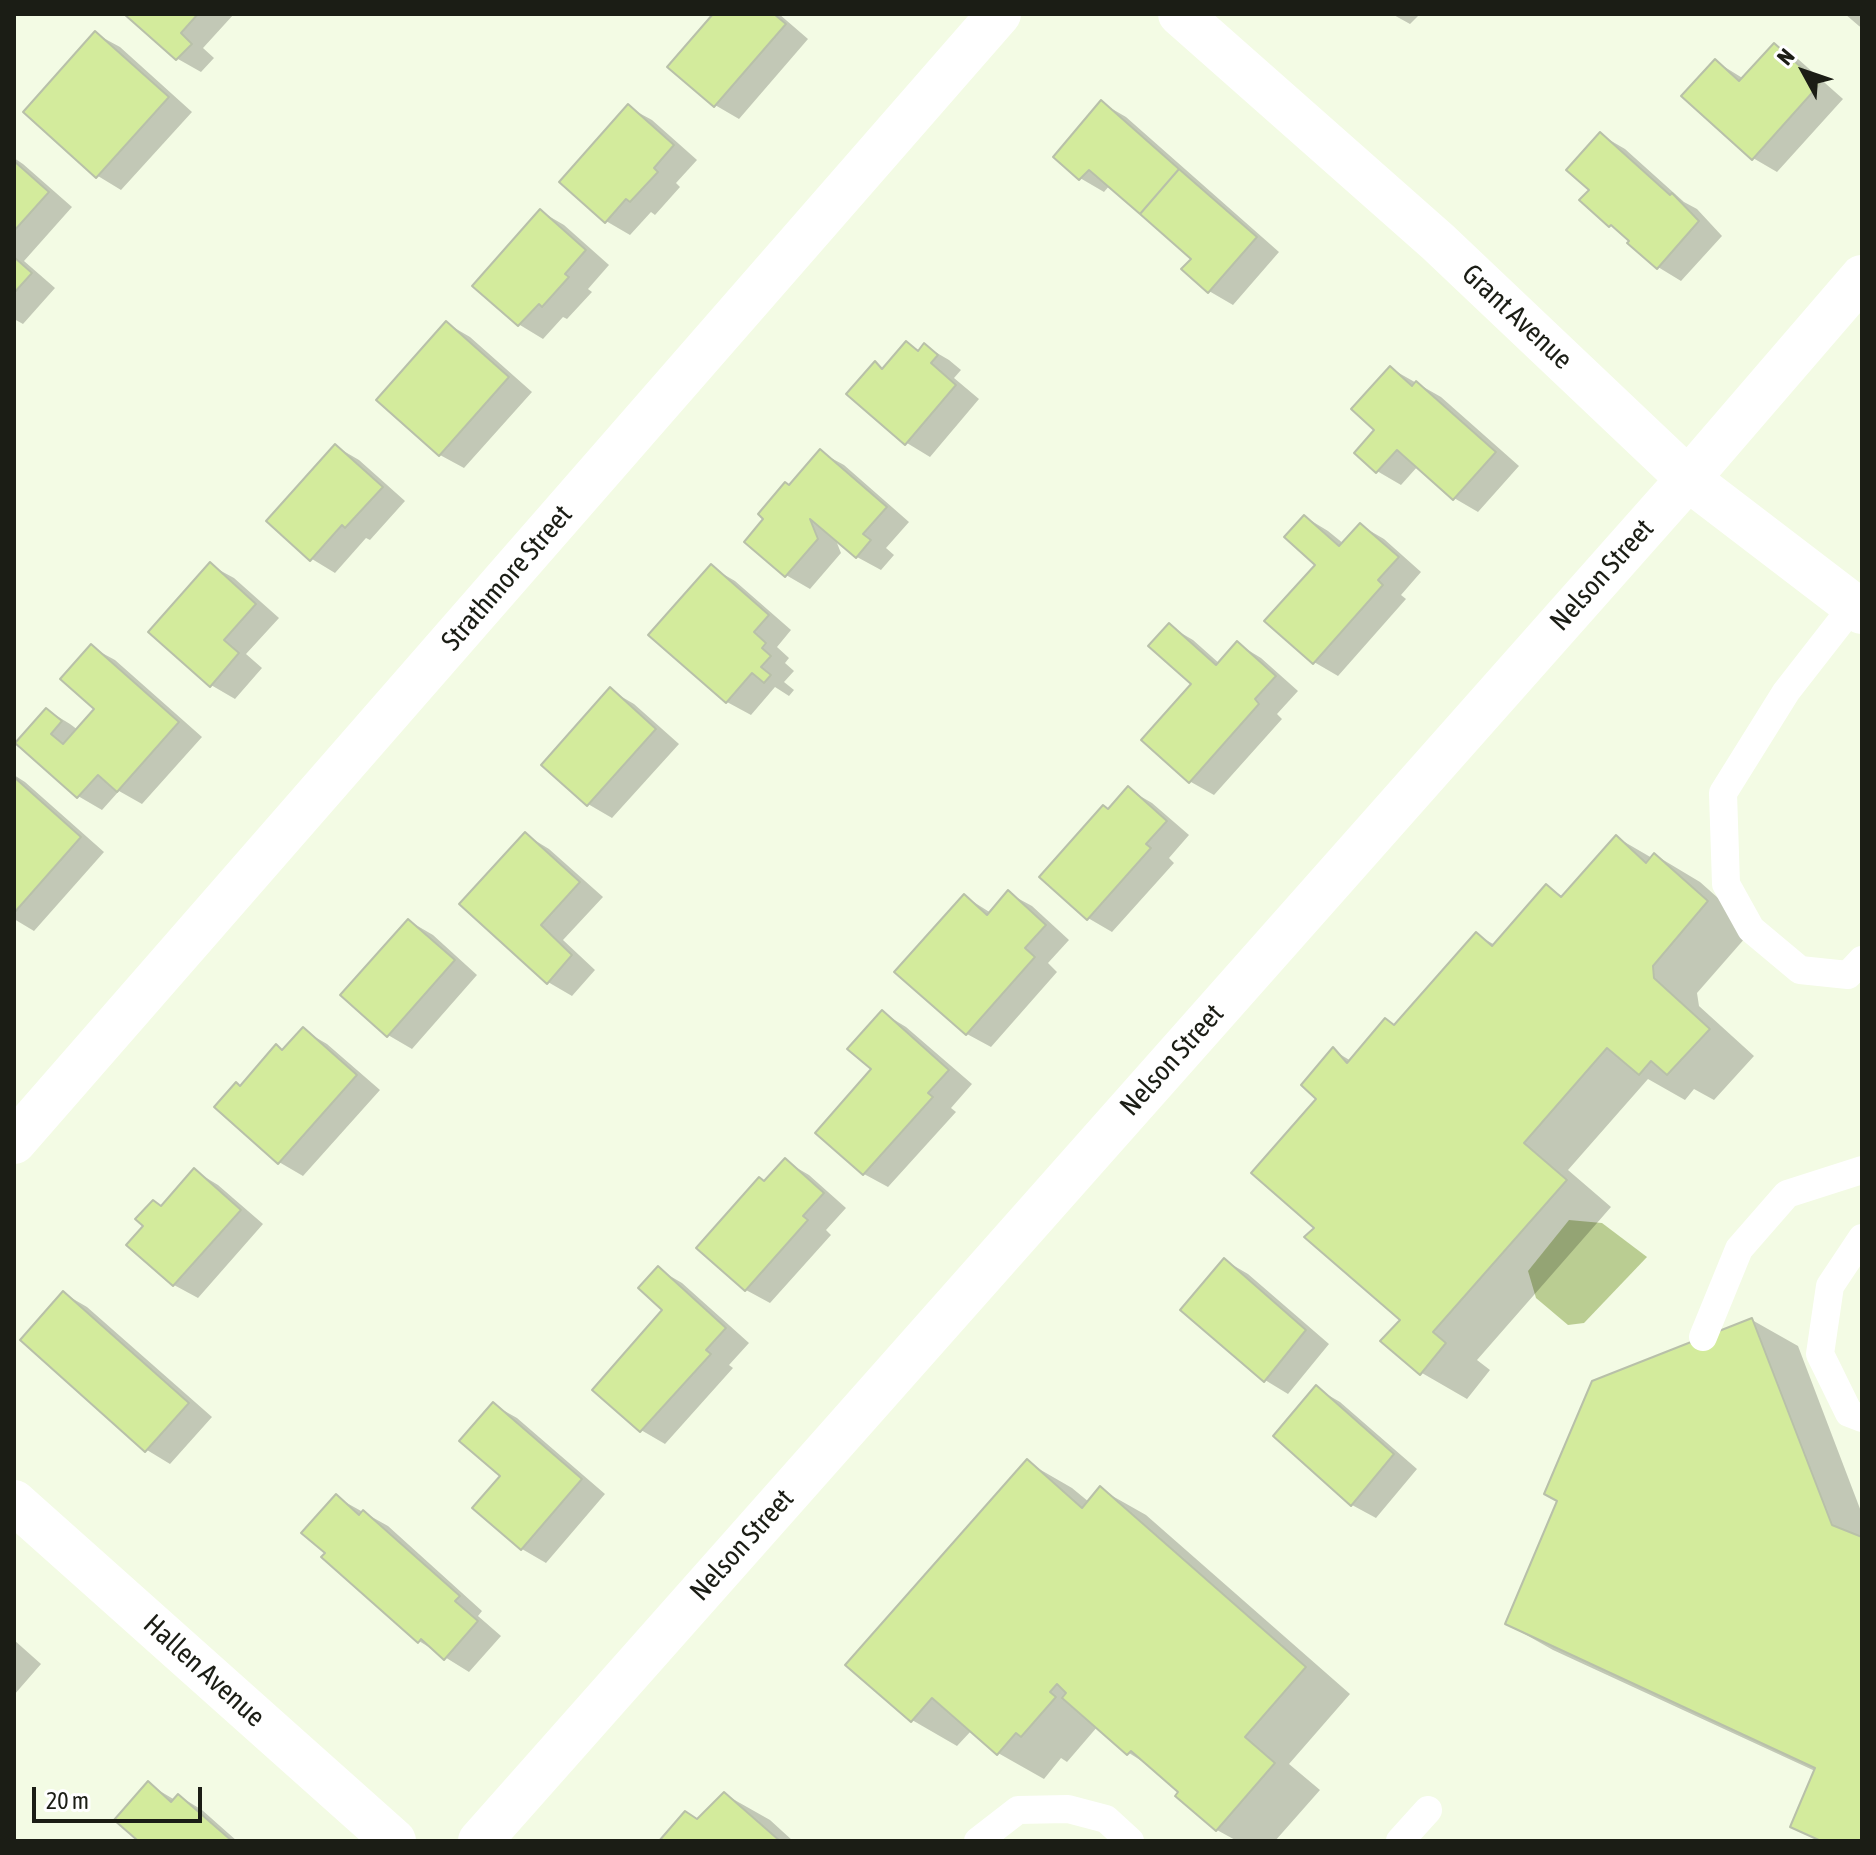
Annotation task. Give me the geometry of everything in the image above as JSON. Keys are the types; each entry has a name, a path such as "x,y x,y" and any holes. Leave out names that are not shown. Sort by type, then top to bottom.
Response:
{"street":[{"name":"Strathmore Street","path":"14,1142 999,14"},
{"name":"Grant Avenue","path":"1180,14 1438,242 1688,479 1858,609"},
{"name":"Nelson Street","path":"480,1841 1688,479 1862,277"},
{"name":"Hallen Avenue","path":"14,1502 394,1841"}],"lane":[{"path":"1858,609 1786,692 1723,793 1726,884 1751,929 1800,970 1848,975 1862,960"},
{"path":"1703,1337 1739,1249 1787,1194 1862,1170"},
{"path":"1862,1238 1830,1286 1820,1354 1849,1413 1862,1418"},
{"path":"978,1841 1018,1810 1068,1809 1106,1819 1130,1841"},
{"path":"1400,1841 1428,1810"}],"green space":[{"path":"1569,1220 1602,1223 1647,1257 1584,1323 1568,1325 1536,1298 1528,1271"}],"building":[{"path":"124,14 198,14 181,33 192,44 176,60"},
{"path":"713,14 774,14 786,24 714,107 667,67"},
{"path":"95,31 169,97 96,178 23,112"},
{"path":"1774,43 1820,84 1752,160 1681,96 1715,59 1739,81"},
{"path":"1101,100 1179,169 1140,214 1089,170 1079,180 1053,157"},
{"path":"628,104 674,145 654,168 658,172 630,202 626,199 605,223 559,182"},
{"path":"1600,132 1670,195 1672,193 1699,221 1657,269 1611,225 1609,227 1579,200 1589,190 1566,170"},
{"path":"14,161 49,192 14,231"},
{"path":"1179,169 1257,237 1208,293 1181,269 1191,259 1140,214"},
{"path":"540,209 586,250 565,274 569,277 542,307 539,304 518,326 472,286"},
{"path":"14,257 32,273 14,293"},
{"path":"446,321 509,377 439,456 376,400"},
{"path":"906,341 918,351 924,343 938,355 931,363 956,385 905,445 846,394 875,361 882,369"},
{"path":"1390,366 1412,386 1416,381 1496,452 1453,500 1397,450 1376,473 1354,453 1374,430 1351,409"},
{"path":"335,444 383,487 345,528 342,525 310,561 266,521"},
{"path":"820,449 887,507 863,534 871,540 856,558 810,519 818,539 785,577 744,542 763,519 758,514 785,482 789,485"},
{"path":"1304,515 1339,546 1360,523 1399,557 1378,580 1383,585 1313,664 1264,621 1315,565 1284,537"},
{"path":"210,562 256,604 224,640 239,653 210,687 148,632"},
{"path":"711,564 769,615 754,632 766,643 762,648 771,656 761,667 771,675 764,683 752,673 726,703 648,635"},
{"path":"1169,623 1216,665 1237,641 1276,676 1255,699 1259,704 1189,783 1141,740 1191,684 1148,646"},
{"path":"91,644 179,722 117,792 98,775 77,798 15,743 46,708 62,721 51,734 63,744 94,709 60,679"},
{"path":"610,687 656,729 587,806 541,765"},
{"path":"14,777 81,837 14,913"},
{"path":"1128,786 1167,821 1146,844 1151,848 1087,920 1039,877 1103,805 1108,809"},
{"path":"525,832 580,882 541,925 572,955 547,984 459,904"},
{"path":"1616,835 1646,863 1654,853 1708,901 1653,966 1654,978 1710,1029 1667,1075 1651,1061 1639,1075 1607,1048 1524,1143 1567,1180 1433,1332 1446,1343 1420,1375 1380,1341 1400,1320 1304,1237 1314,1228 1251,1173 1316,1099 1301,1085 1333,1047 1347,1063 1385,1018 1394,1025 1476,932 1492,946 1546,884 1561,897"},
{"path":"1008,890 1046,925 1025,948 1035,957 966,1035 894,972 964,894 987,915"},
{"path":"408,919 455,960 387,1037 340,995"},
{"path":"882,1010 949,1070 928,1093 933,1097 863,1175 815,1133 871,1069 847,1049"},
{"path":"303,1027 357,1075 278,1164 214,1107 236,1082 240,1086 276,1044 282,1050"},
{"path":"785,1158 824,1193 803,1216 808,1220 745,1291 696,1248 759,1177 764,1181"},
{"path":"194,1168 241,1210 173,1286 126,1245 143,1226 135,1219 153,1200 161,1206"},
{"path":"1224,1258 1306,1330 1264,1382 1180,1310"},
{"path":"658,1266 726,1328 706,1350 711,1354 640,1432 592,1390 662,1310 638,1288"},
{"path":"63,1291 189,1403 145,1452 20,1340"},
{"path":"1752,1318 1832,1525 1862,1537 1862,1841 1821,1841 1790,1827 1815,1768 1505,1624 1557,1501 1544,1494 1592,1381"},
{"path":"1316,1385 1394,1454 1351,1506 1273,1436"},
{"path":"493,1402 582,1479 521,1550 472,1508 500,1476 459,1441"},
{"path":"1027,1459 1082,1508 1100,1486 1306,1667 1245,1737 1275,1763 1216,1831 1175,1796 1178,1792 1131,1751 1127,1755 1062,1698 1066,1693 1057,1684 1050,1692 1056,1697 1021,1737 1016,1733 997,1755 932,1698 911,1722 845,1665"},
{"path":"336,1494 359,1515 363,1510 460,1596 455,1601 478,1621 444,1660 421,1639 418,1643 321,1557 325,1553 301,1533"},
{"path":"148,1781 171,1802 178,1794 232,1841 136,1841 114,1820"},
{"path":"724,1792 780,1841 659,1841 685,1811 697,1819"}]}
